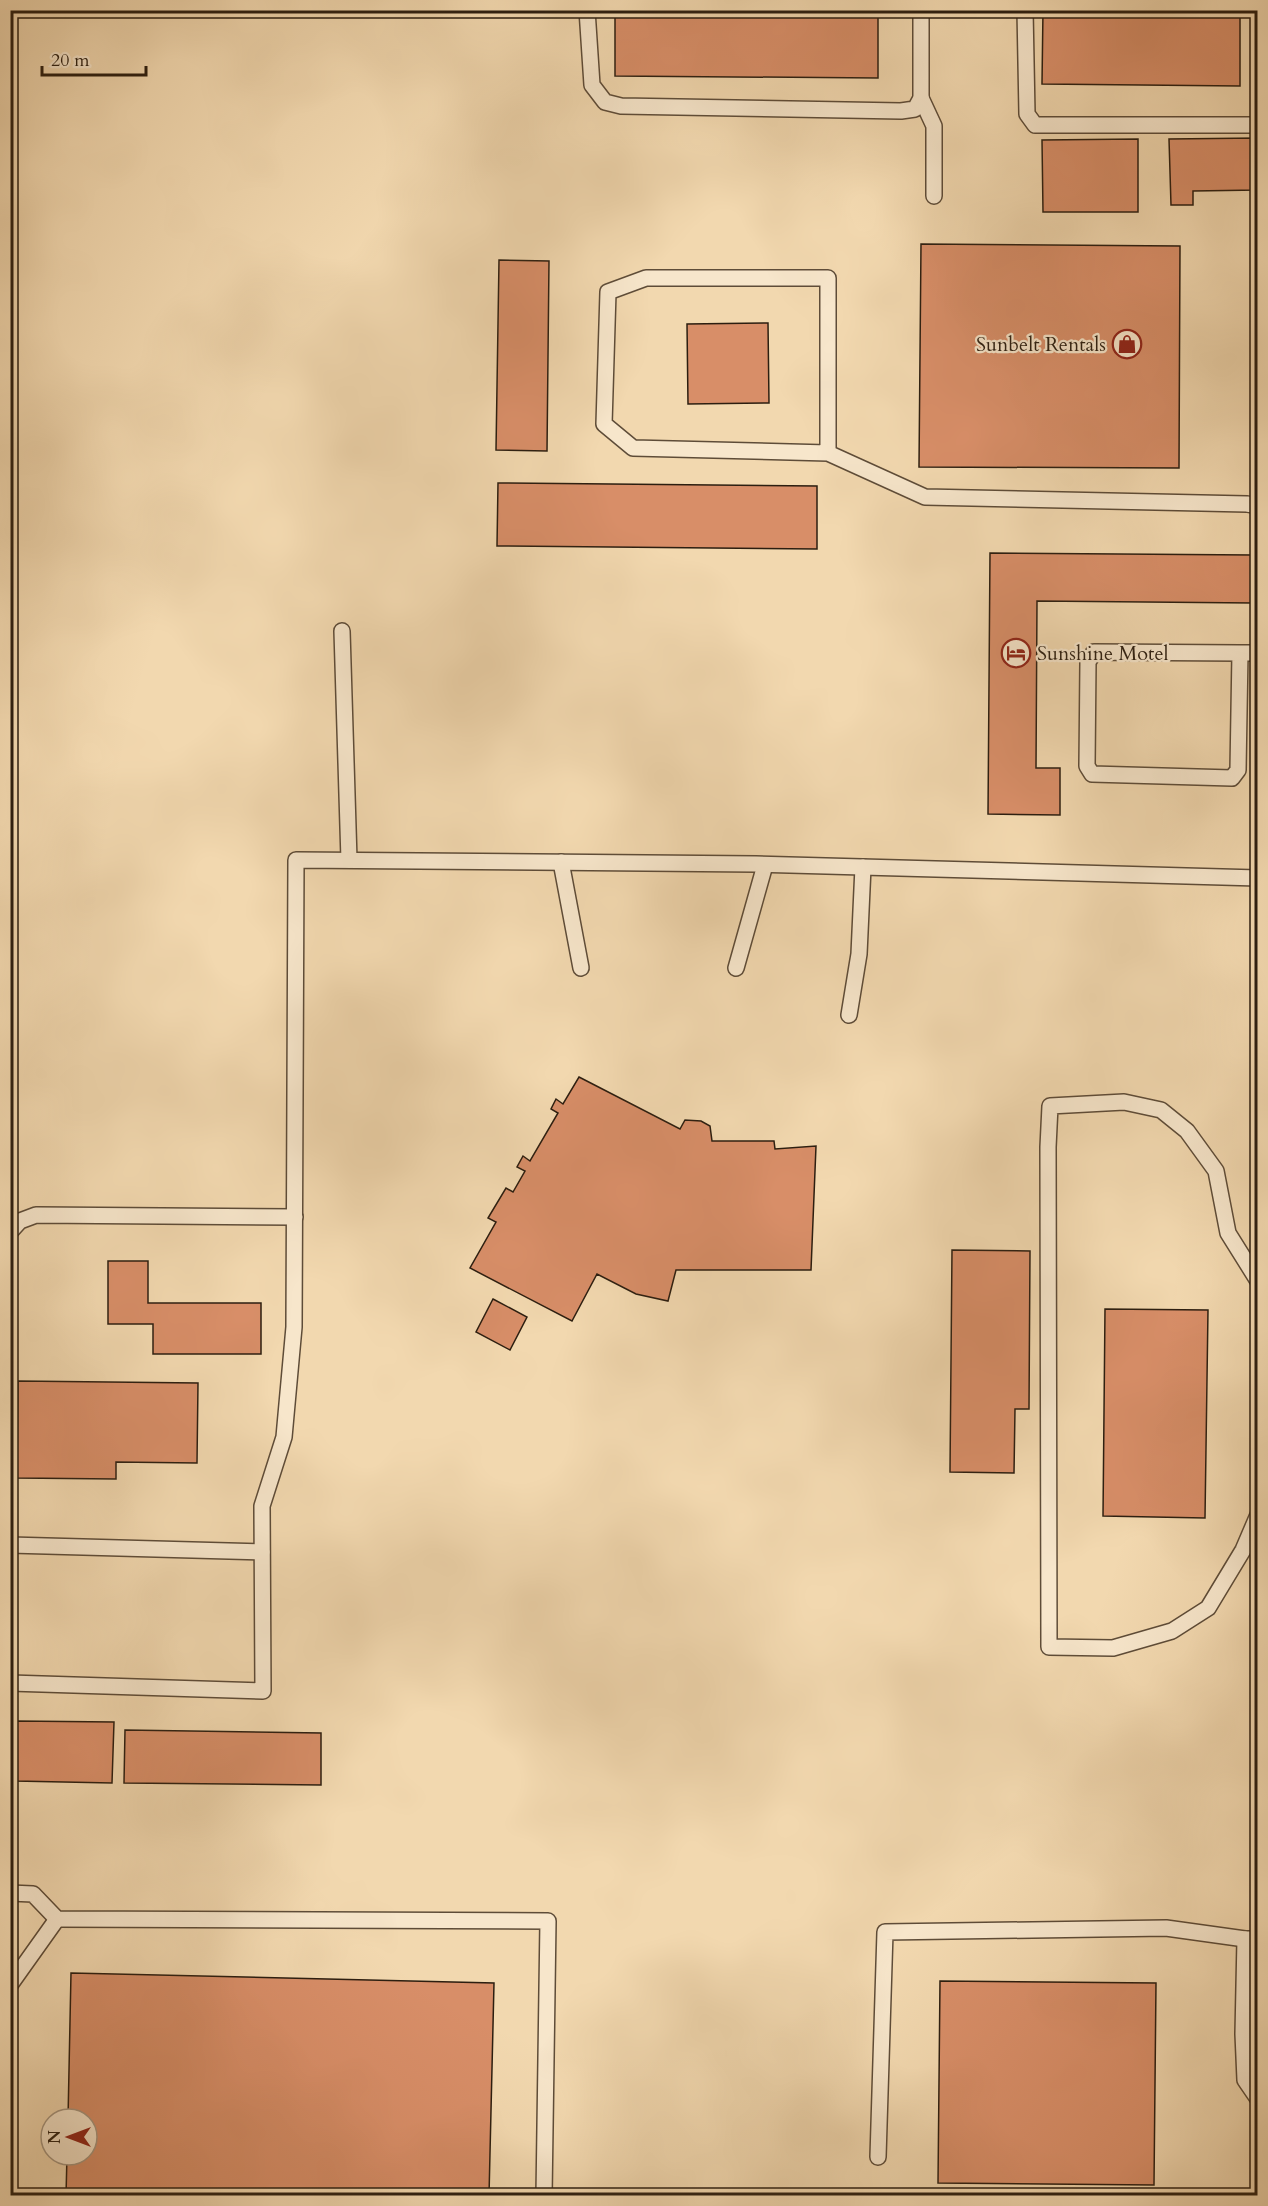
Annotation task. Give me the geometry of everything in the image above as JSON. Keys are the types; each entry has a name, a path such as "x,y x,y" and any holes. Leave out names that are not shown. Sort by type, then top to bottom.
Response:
{"lane":[{"path":"587,10 592,85 605,102 621,105 901,111 915,109 921,98"},
{"path":"921,10 921,98 934,126 934,196"},
{"path":"1025,10 1027,114 1035,125 1257,125"},
{"path":"828,453 828,278 646,278 608,292 604,424 633,448 828,453 925,497 1257,506"},
{"path":"342,631 349,860"},
{"path":"1240,653 1238,770 1232,778 1092,774 1087,766 1088,662 1094,652 1257,653"},
{"path":"10,1683 263,1691 262,1506 284,1437 294,1327 296,860 765,865 1257,878"},
{"path":"561,862 581,968"},
{"path":"736,968 765,865"},
{"path":"849,1015 859,954 863,867"},
{"path":"1257,1281 1228,1233 1216,1171 1187,1131 1161,1110 1124,1102 1050,1106 1048,1147 1049,1647 1113,1648 1172,1631 1208,1608 1243,1550 1257,1515"},
{"path":"10,1232 20,1221 36,1215 295,1216"},
{"path":"10,1545 262,1552"},
{"path":"10,1893 33,1894 57,1919 548,1921 544,2196"},
{"path":"10,1985 57,1919"},
{"path":"878,2157 885,1932 1166,1928 1251,1939 1243,2034 1245,2080 1257,2099"}],"building":[{"path":"615,10 878,10 878,78 615,76"},
{"path":"1043,10 1240,10 1240,86 1042,84"},
{"path":"1258,138 1258,190 1193,191 1193,205 1171,205 1169,139"},
{"path":"1138,139 1138,212 1043,212 1042,140"},
{"path":"921,244 1180,246 1179,468 919,467"},
{"path":"499,260 549,261 547,451 496,450"},
{"path":"768,323 769,403 688,404 687,324"},
{"path":"498,483 817,486 817,549 497,546"},
{"path":"990,553 1253,555 1253,603 1037,601 1036,768 1060,768 1060,815 988,814"},
{"path":"579,1077 680,1129 685,1120 701,1121 710,1126 712,1141 774,1141 775,1149 816,1146 811,1270 676,1270 668,1301 636,1294 597,1274 572,1321 470,1268 496,1222 488,1218 506,1188 513,1192 525,1171 517,1167 523,1156 530,1161 558,1113 551,1109 556,1099 563,1104"},
{"path":"952,1250 1030,1251 1029,1409 1015,1409 1014,1473 950,1472"},
{"path":"108,1261 148,1261 148,1303 261,1303 261,1354 153,1354 153,1324 108,1324"},
{"path":"493,1299 527,1317 510,1350 476,1332"},
{"path":"1105,1309 1208,1310 1205,1518 1103,1516"},
{"path":"18,1381 198,1383 197,1463 116,1462 116,1479 17,1478"},
{"path":"15,1721 114,1722 112,1783 15,1781"},
{"path":"125,1730 321,1733 321,1785 124,1783"},
{"path":"71,1973 494,1983 489,2196 66,2196 67,2167 99,2167 99,2107 68,2107"},
{"path":"940,1981 1156,1983 1154,2185 938,2183"}],"place":[{"name":"Sunbelt Rentals","path":"1127,344"},
{"name":"Sunshine Motel","path":"1016,653"}]}
